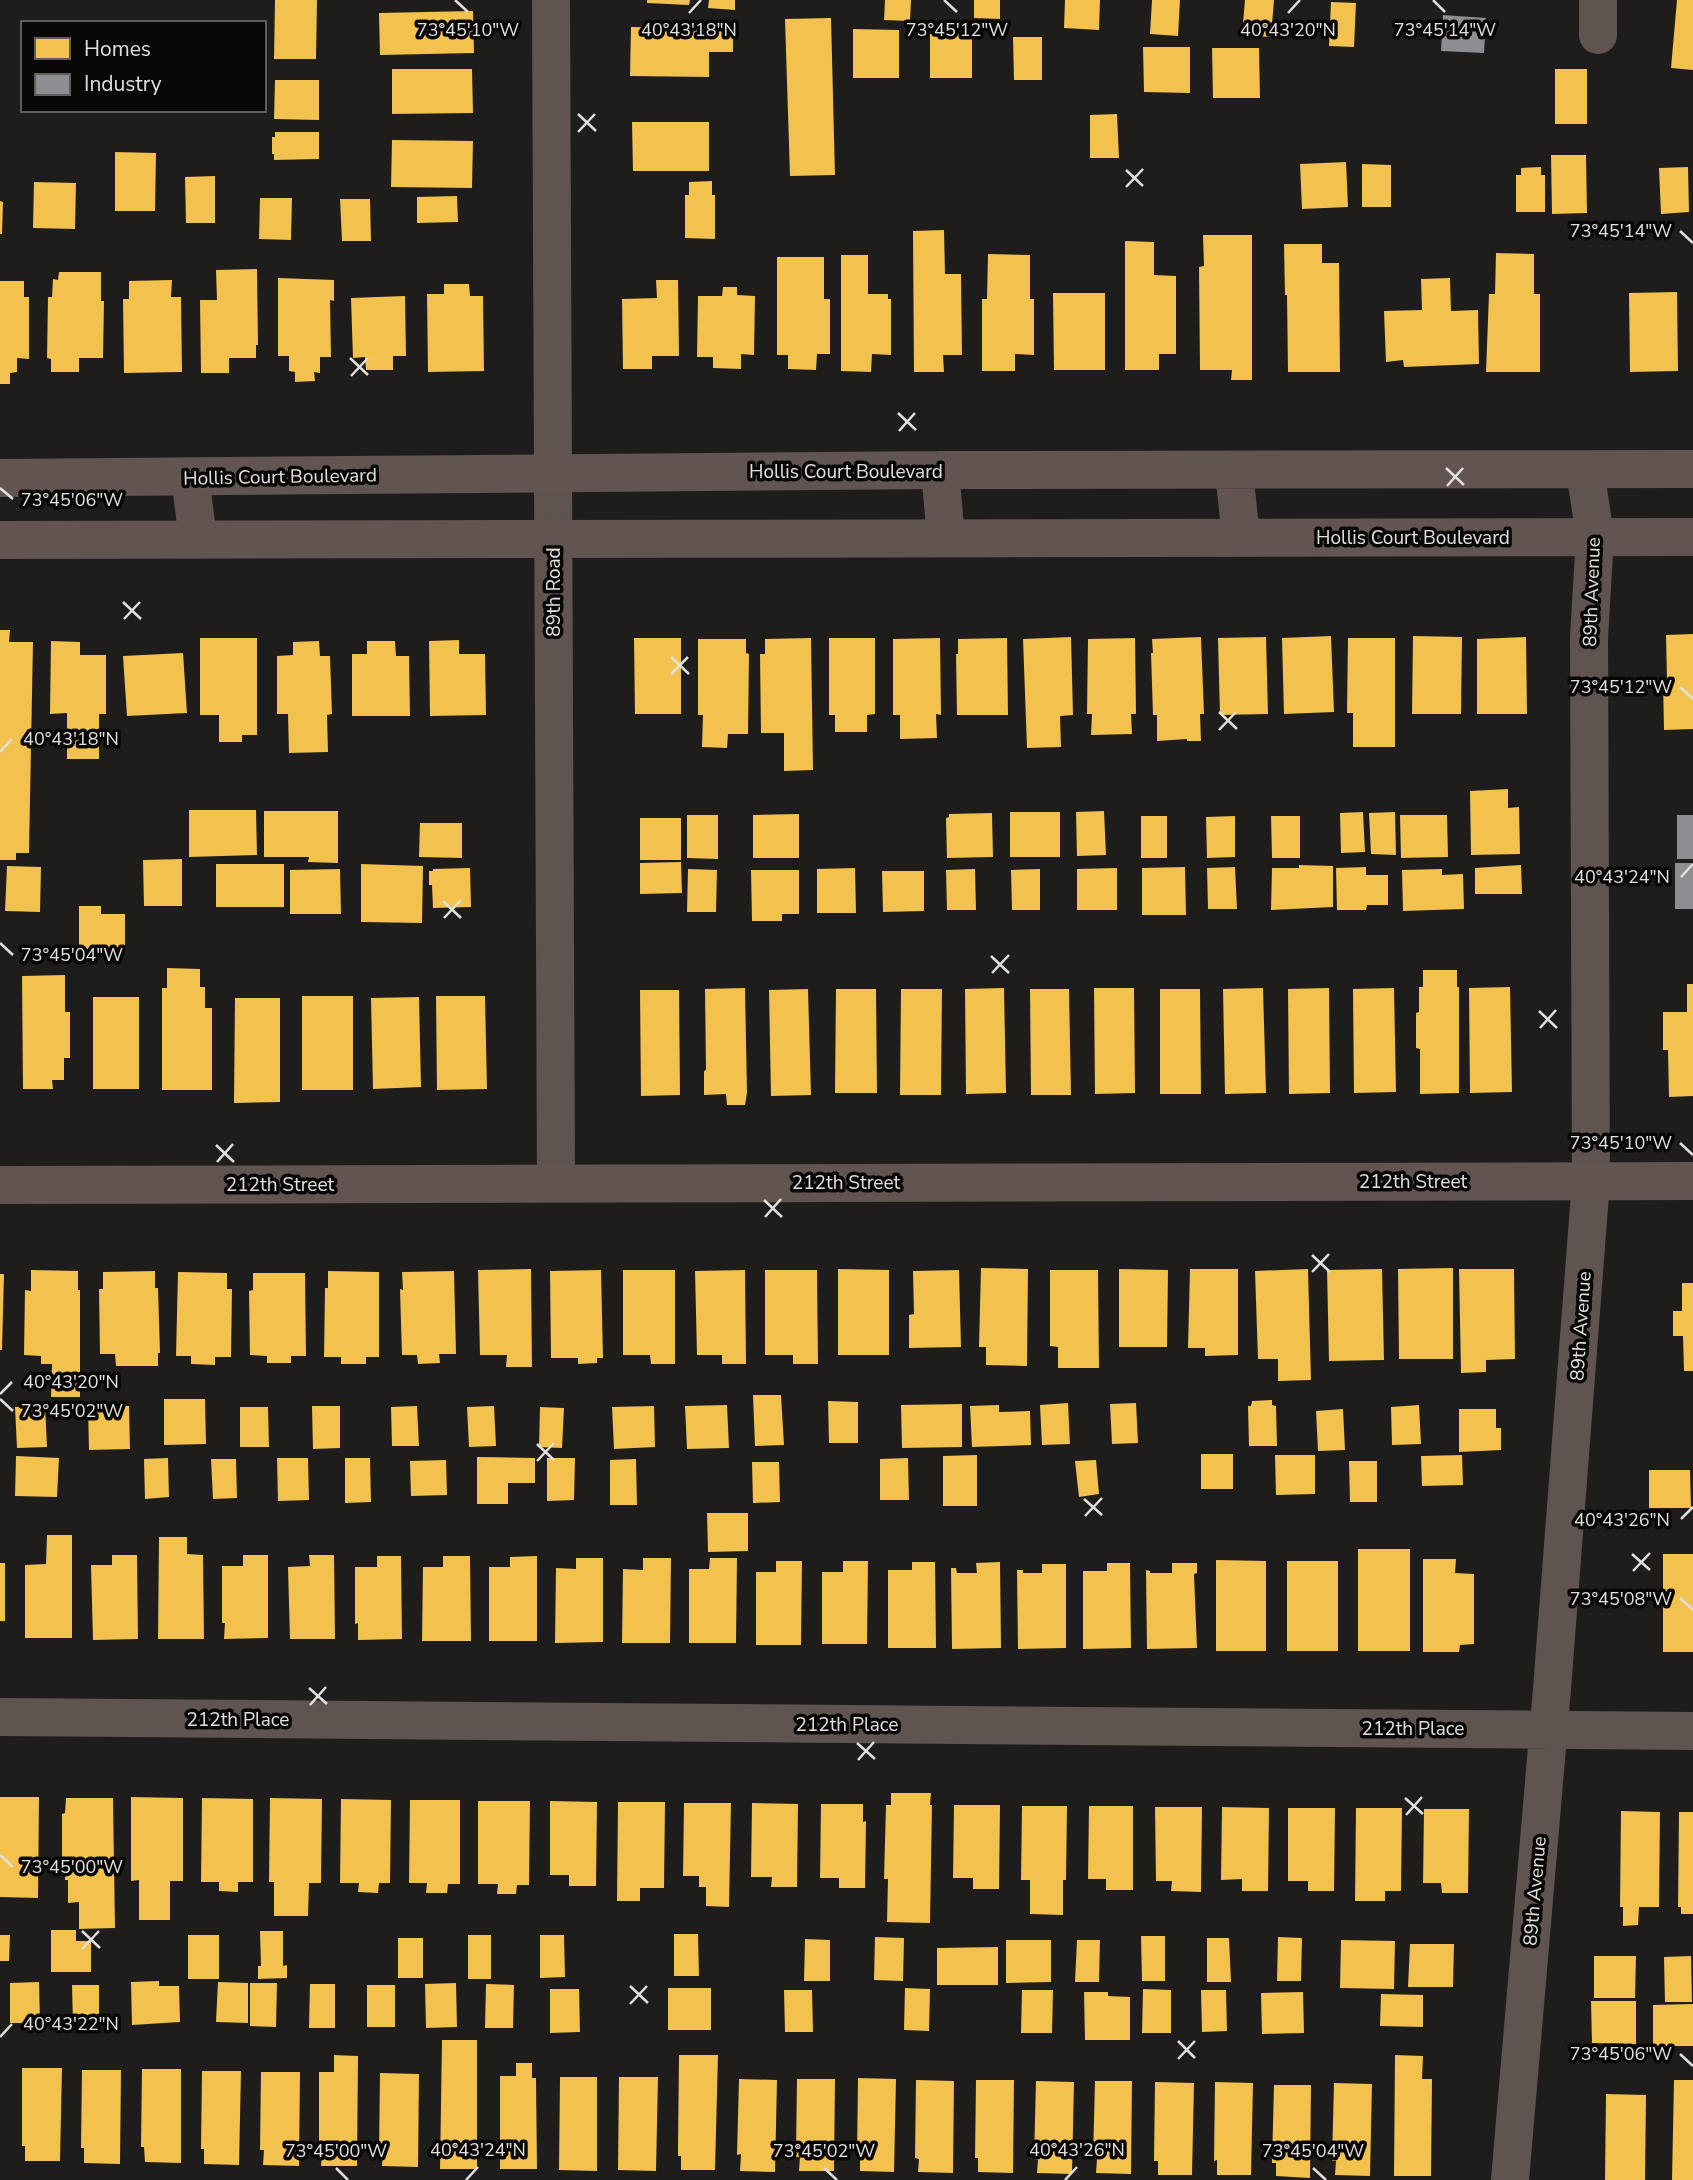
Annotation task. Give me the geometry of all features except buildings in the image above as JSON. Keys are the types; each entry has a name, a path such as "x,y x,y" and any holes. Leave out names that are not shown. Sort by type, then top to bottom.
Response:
{"main road":[{"name":"Hollis Court Boulevard","path":"0,478 940,470 1693,469"},
{"path":"940,470 946,538"},
{"path":"1234,471 1241,538"},
{"path":"190,477 198,539"},
{"name":"Hollis Court Boulevard","path":"0,540 1693,537"},
{"name":"212th Street","path":"0,1185 1693,1181"}],"street":[{"name":"89th Road","path":"551,0 556,1183"},
{"name":"89th Avenue","path":"1510,2180 1591,1181 1589,637 1595,536 1585,470"},
{"name":"212th Place","path":"0,1717 1693,1731"}]}
